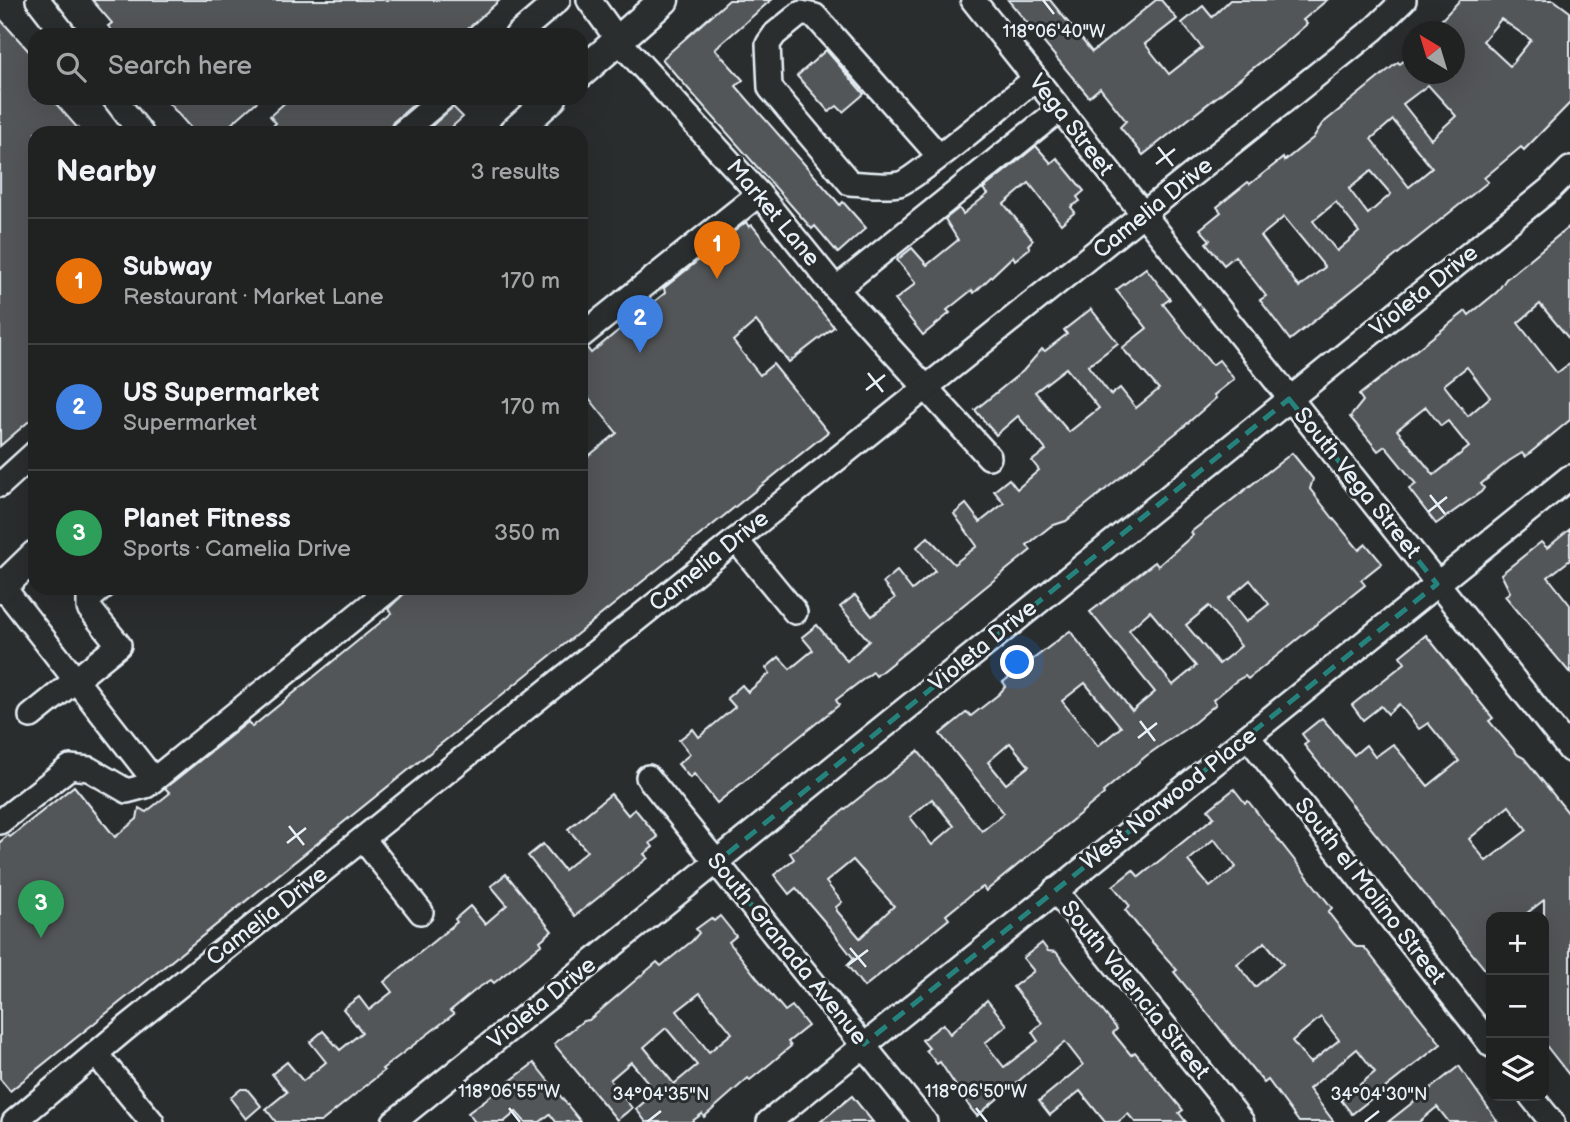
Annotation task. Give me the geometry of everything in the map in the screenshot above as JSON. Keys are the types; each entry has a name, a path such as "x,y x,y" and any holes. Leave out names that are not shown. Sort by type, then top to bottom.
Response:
{"main road":[{"path":"588,67 664,0"},
{"path":"521,126 544,105"},
{"path":"0,585 28,561"}],"street":[{"path":"38,0 60,28"},
{"path":"525,28 558,0"},
{"name":"Market Lane","path":"589,0 618,40 759,194 836,289 989,457"},
{"name":"Vega Street","path":"973,0 1144,215"},
{"name":"Camelia Drive","path":"14,1122 363,839 1144,215 1374,29 1404,0"},
{"path":"939,156 815,16 801,13 775,34 768,44 770,88 850,184 901,184 939,156 1035,79"},
{"path":"119,105 136,126"},
{"path":"410,126 435,105"},
{"path":"836,289 1060,109"},
{"name":"Violeta Drive","path":"394,1122 1550,189 1570,169"},
{"path":"588,330 759,194"},
{"name":"South Vega Street","path":"1144,215 1570,750"},
{"path":"0,485 28,459"},
{"name":"West Norwood Place","path":"769,1122 1570,477"},
{"path":"736,540 795,612"},
{"path":"0,585 153,779"},
{"path":"32,716 119,645 89,608 89,600 94,595"},
{"path":"0,822 70,767 89,769 127,791 146,786 382,595"},
{"name":"South el Molino Street","path":"1248,737 1486,1039"},
{"name":"South Granada Avenue","path":"648,777 925,1122"},
{"path":"363,839 421,912"},
{"name":"South Valencia Street","path":"1055,890 1242,1122"},
{"path":"96,1054 152,1122"},
{"path":"1535,1101 1552,1122"}],"highlighted area":[{"path":"1289,399 1437,584 864,1044 717,862"}],"building":[{"path":"92,0 500,0 469,28 110,28 108,26 112,23"},
{"path":"729,0 771,0 715,49 743,80 736,86 840,205 843,202 866,228 838,253 815,226 812,229 662,59"},
{"path":"1008,0 1050,0 1092,52 1156,0 1161,0 1177,19 1145,44 1169,74 1202,48 1182,23 1203,6 1212,17 1230,0 1327,0 1303,20 1307,24 1290,39 1143,155 1120,127 1126,121 1100,88 1089,97"},
{"path":"1460,0 1554,0 1570,12 1570,103 1524,150 1521,147 1484,178 1488,182 1290,340 1260,300 1266,296 1235,256 1224,265 1206,243 1210,240 1200,229 1221,212 1217,207 1283,158 1284,161 1313,138 1322,124 1398,62 1402,62 1402,84 1465,84 1465,21 1440,21","holes":["1501,19 1531,40 1510,66 1483,41","1428,85 1456,116 1431,139 1403,104","1393,120 1432,168 1409,187 1371,139","1371,171 1391,194 1368,214 1349,189","1336,202 1359,232 1337,251 1313,221","1284,217 1325,267 1299,287 1261,236"]},
{"path":"0,19 28,50 28,105 57,105 76,126 28,126 28,422 0,446"},
{"path":"826,50 864,94 843,112 837,106 829,112 797,76"},
{"path":"170,105 253,105 229,126 189,126"},
{"path":"282,105 413,105 391,126 273,126 276,123 270,116"},
{"path":"453,107 463,117 453,126 432,126"},
{"path":"1036,146 1051,163 1057,158 1084,191 1077,197 1080,201 1071,207 1075,212 1061,224 1029,183 1004,204 1033,240 1028,245 1030,248 1015,260 1013,256 974,293 972,290 947,310 950,313 923,335 895,300 916,283 897,260 912,248 927,265 958,240 945,219 959,208 963,214 988,194 983,189"},
{"path":"746,222 749,227 752,225 834,327 789,362 756,321 733,341 760,375 773,364 828,432 10,1091 0,1079 0,842 74,786 115,837 137,819 139,808 146,812 170,793 165,788 248,722 252,727 392,613 388,609 403,595 588,595 588,456 617,433 588,397 588,349 591,353 631,320 628,316 642,305 645,309 665,293 664,288"},
{"path":"1570,226 1570,340 1540,304 1518,323 1557,373 1570,363 1570,420 1525,457 1522,453 1509,461 1481,484 1484,488 1481,492 1436,524 1409,489 1416,484 1385,446 1378,451 1350,417 1363,401 1359,395 1466,311 1469,315 1497,292 1506,279","holes":["1467,367 1490,397 1468,416 1444,385","1426,407 1441,426 1448,421 1469,447 1434,475 1397,430"]},
{"path":"1146,268 1170,299 1163,304 1185,332 1212,365 1219,360 1234,379 1181,429 1066,521 1051,526 1027,545 1031,550 876,676 873,672 836,700 839,705 717,803 694,774 690,778 678,764 690,754 679,740 693,729 699,737 735,707 727,698 742,685 748,692 770,673 766,668 779,657 790,669 813,650 802,637 817,625 847,661 869,641 840,607 855,595 872,616 895,598 883,583 897,571 912,590 935,571 917,547 928,537 954,564 977,546 954,514 966,504 980,522 1004,503 994,491 1009,479 1017,489 1039,470 1032,461 1046,450 1018,416 996,435 975,410 1023,371 1042,349 1045,351 1067,334 1064,330 1091,309 1118,343 1088,366 1111,395 1120,388 1136,408 1159,389 1122,348 1147,328 1116,290","holes":["1066,368 1099,408 1069,432 1035,392"]},
{"path":"1292,453 1313,479 1310,489 1359,550 1366,544 1382,563 1361,580 1365,585 1248,679 1245,676 1236,681 1213,700 1216,704 1195,722 1146,756 986,891 983,887 973,893 946,915 949,919 864,987 847,965 854,959 824,921 796,888 789,894 774,875 794,859 790,853 918,751 982,831 1004,813 940,734 967,712 971,716 999,694 1006,686 1003,682 1070,631 1132,711 1155,692 1090,612 1155,562 1158,566 1193,535 1191,532","holes":["1250,580 1269,604 1246,622 1228,599","1209,606 1241,646 1219,664 1186,625","1150,611 1196,666 1173,685 1129,630","1085,683 1121,727 1098,746 1062,701","1010,743 1029,766 1006,784 988,762","932,799 954,826 932,845 910,817","853,860 894,906 860,938 837,911 836,907 842,902 826,882"]},
{"path":"1570,529 1570,560 1548,577 1570,605 1570,673 1505,596 1510,592 1501,574 1541,542 1547,548"},
{"path":"1426,635 1493,718 1489,721 1518,755 1524,758 1570,815 1570,1076 1549,1049 1549,912 1544,912 1544,900 1528,912 1486,912 1486,971 1304,745 1308,742 1302,734 1322,718 1354,755 1366,745 1375,757 1393,744 1428,786 1459,761 1428,723 1419,729 1399,704 1388,714 1381,706 1363,720 1352,705 1405,663 1400,656","holes":["1509,806 1527,830 1486,861 1469,839"]},
{"path":"1234,789 1245,803 1248,801 1332,908 1328,912 1349,939 1356,947 1364,947 1441,1044 1352,1114 1341,1100 1375,1072 1357,1049 1309,1089 1334,1122 1299,1122 1268,1080 1264,1083 1174,972 1177,970 1125,910 1130,906 1113,886 1133,870 1139,877 1214,817 1208,810","holes":["1214,839 1236,867 1210,887 1188,861","1265,942 1283,964 1255,987 1237,964","1321,1017 1339,1040 1310,1063 1292,1041"]},
{"path":"611,794 628,815 635,809 658,837 650,843 653,847 644,854 648,858 575,916 528,856 543,844 564,870 587,851 568,829"},
{"path":"506,874 552,931 540,941 542,944 494,983 491,980 478,988 450,1011 454,1014 382,1069 384,1071 321,1122 276,1122 266,1109 287,1092 272,1074 287,1062 303,1081 326,1062 310,1042 323,1031 340,1050 362,1032 343,1009 359,997 369,1010 392,992 384,982 457,922 455,919 470,906 485,924 507,905 491,886"},
{"path":"720,916 736,936 729,942 758,979 785,1011 792,1006 808,1026 788,1042 791,1046 771,1063 750,1080 748,1078 704,1117 702,1114 691,1122 646,1122 636,1109 656,1092 631,1062 610,1080 632,1108 617,1120 554,1044 583,1021 589,1020 657,962 661,966 692,941 699,933 696,929 711,918 714,921","holes":["700,993 732,1033 709,1052 677,1011","666,1028 697,1065 674,1084 644,1047"]},
{"path":"1042,943 1048,951 1056,952 1117,1029 1113,1033 1131,1055 1135,1052 1183,1110 1179,1113 1186,1122 1135,1122 1128,1114 1118,1122 1105,1122 1080,1091 1050,1115 1039,1101 1083,1065 1065,1042 977,1116 971,1109 940,1062 937,1064 926,1050 929,1048 922,1040 943,1024 950,1034 987,1000 1007,1025 985,1043 1004,1067 1038,1041 1032,1032 1042,1023 1013,987 1034,971 1023,958"},
{"path":"534,1063 581,1122 556,1122 550,1114 540,1122 525,1122 516,1112 504,1122 475,1122 468,1113"},
{"path":"1459,1066 1498,1122 1449,1122 1437,1107 1419,1122 1388,1122"},
{"path":"241,1089 247,1089 261,1106 246,1119 230,1098"},
{"path":"852,1096 873,1122 820,1122"}],"place":[{"name":"Subway","path":"717,279"},
{"name":"US Supermarket","path":"640,353"},
{"name":"Planet Fitness","path":"41,938"}]}
